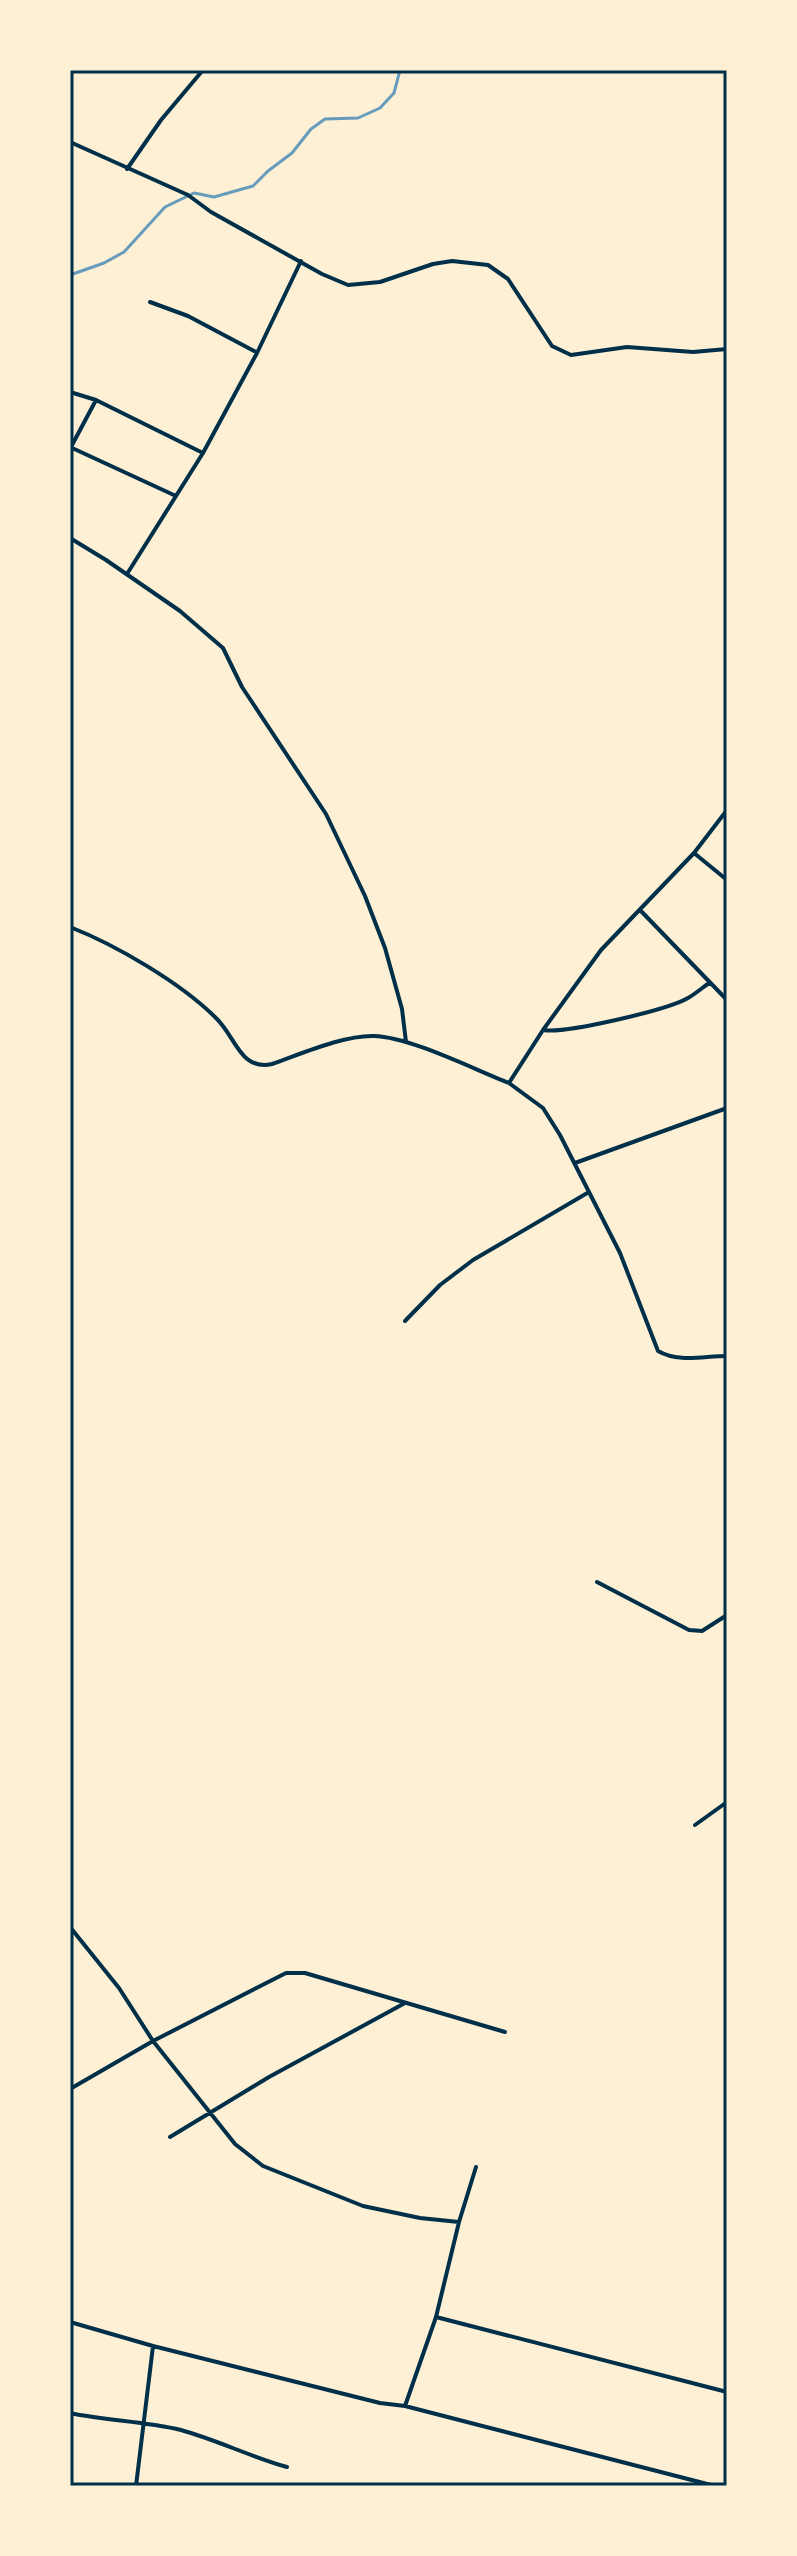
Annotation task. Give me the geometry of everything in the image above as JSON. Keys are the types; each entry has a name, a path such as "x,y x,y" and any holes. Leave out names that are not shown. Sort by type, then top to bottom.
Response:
{"street":[{"path":"127,169 161,120 203,70"},
{"path":"70,142 188,195 211,212 348,285 380,282 433,264 452,261 488,265 508,279 552,346 571,355 627,347 693,352 727,349"},
{"path":"127,574 203,453 257,353 301,261"},
{"path":"150,302 188,316 257,353"},
{"path":"70,392 96,400 203,453"},
{"path":"96,400 70,448 176,496"},
{"path":"70,538 180,611 223,648 242,687 326,814 365,896 385,948 402,1009 406,1042"},
{"path":"509,1083 601,950 694,853 727,810"},
{"path":"694,853 727,880"},
{"path":"640,910 727,1000"},
{"path":"70,927 126,955 184,992 216,1018 250,1063 261,1066 272,1064 372,1035 406,1042 509,1083 543,1108 574,1163 620,1253 658,1351 670,1358 682,1359 727,1356"},
{"path":"543,1030 562,1031 658,1010 689,998 709,983"},
{"path":"574,1163 727,1108"},
{"path":"405,1321 440,1285 473,1260 589,1192"},
{"path":"597,1582 689,1630 702,1631 727,1615"},
{"path":"695,1825 727,1802"},
{"path":"70,1927 119,1988 153,2041 249,2158 278,2173 363,2206 420,2218 459,2222"},
{"path":"70,2089 153,2041 286,1973 305,1973 505,2032"},
{"path":"170,2137 405,2003"},
{"path":"405,2406 436,2317 476,2167"},
{"path":"436,2317 727,2392"},
{"path":"70,2322 153,2346 380,2403 405,2406 715,2486"},
{"path":"136,2486 153,2346"},
{"path":"70,2413 142,2422 183,2431 287,2467"}],"waterway":[{"path":"70,275 124,252 165,207 194,193 214,197 253,186 292,153 311,129 325,119 358,118 380,108 394,93 400,70"}]}
